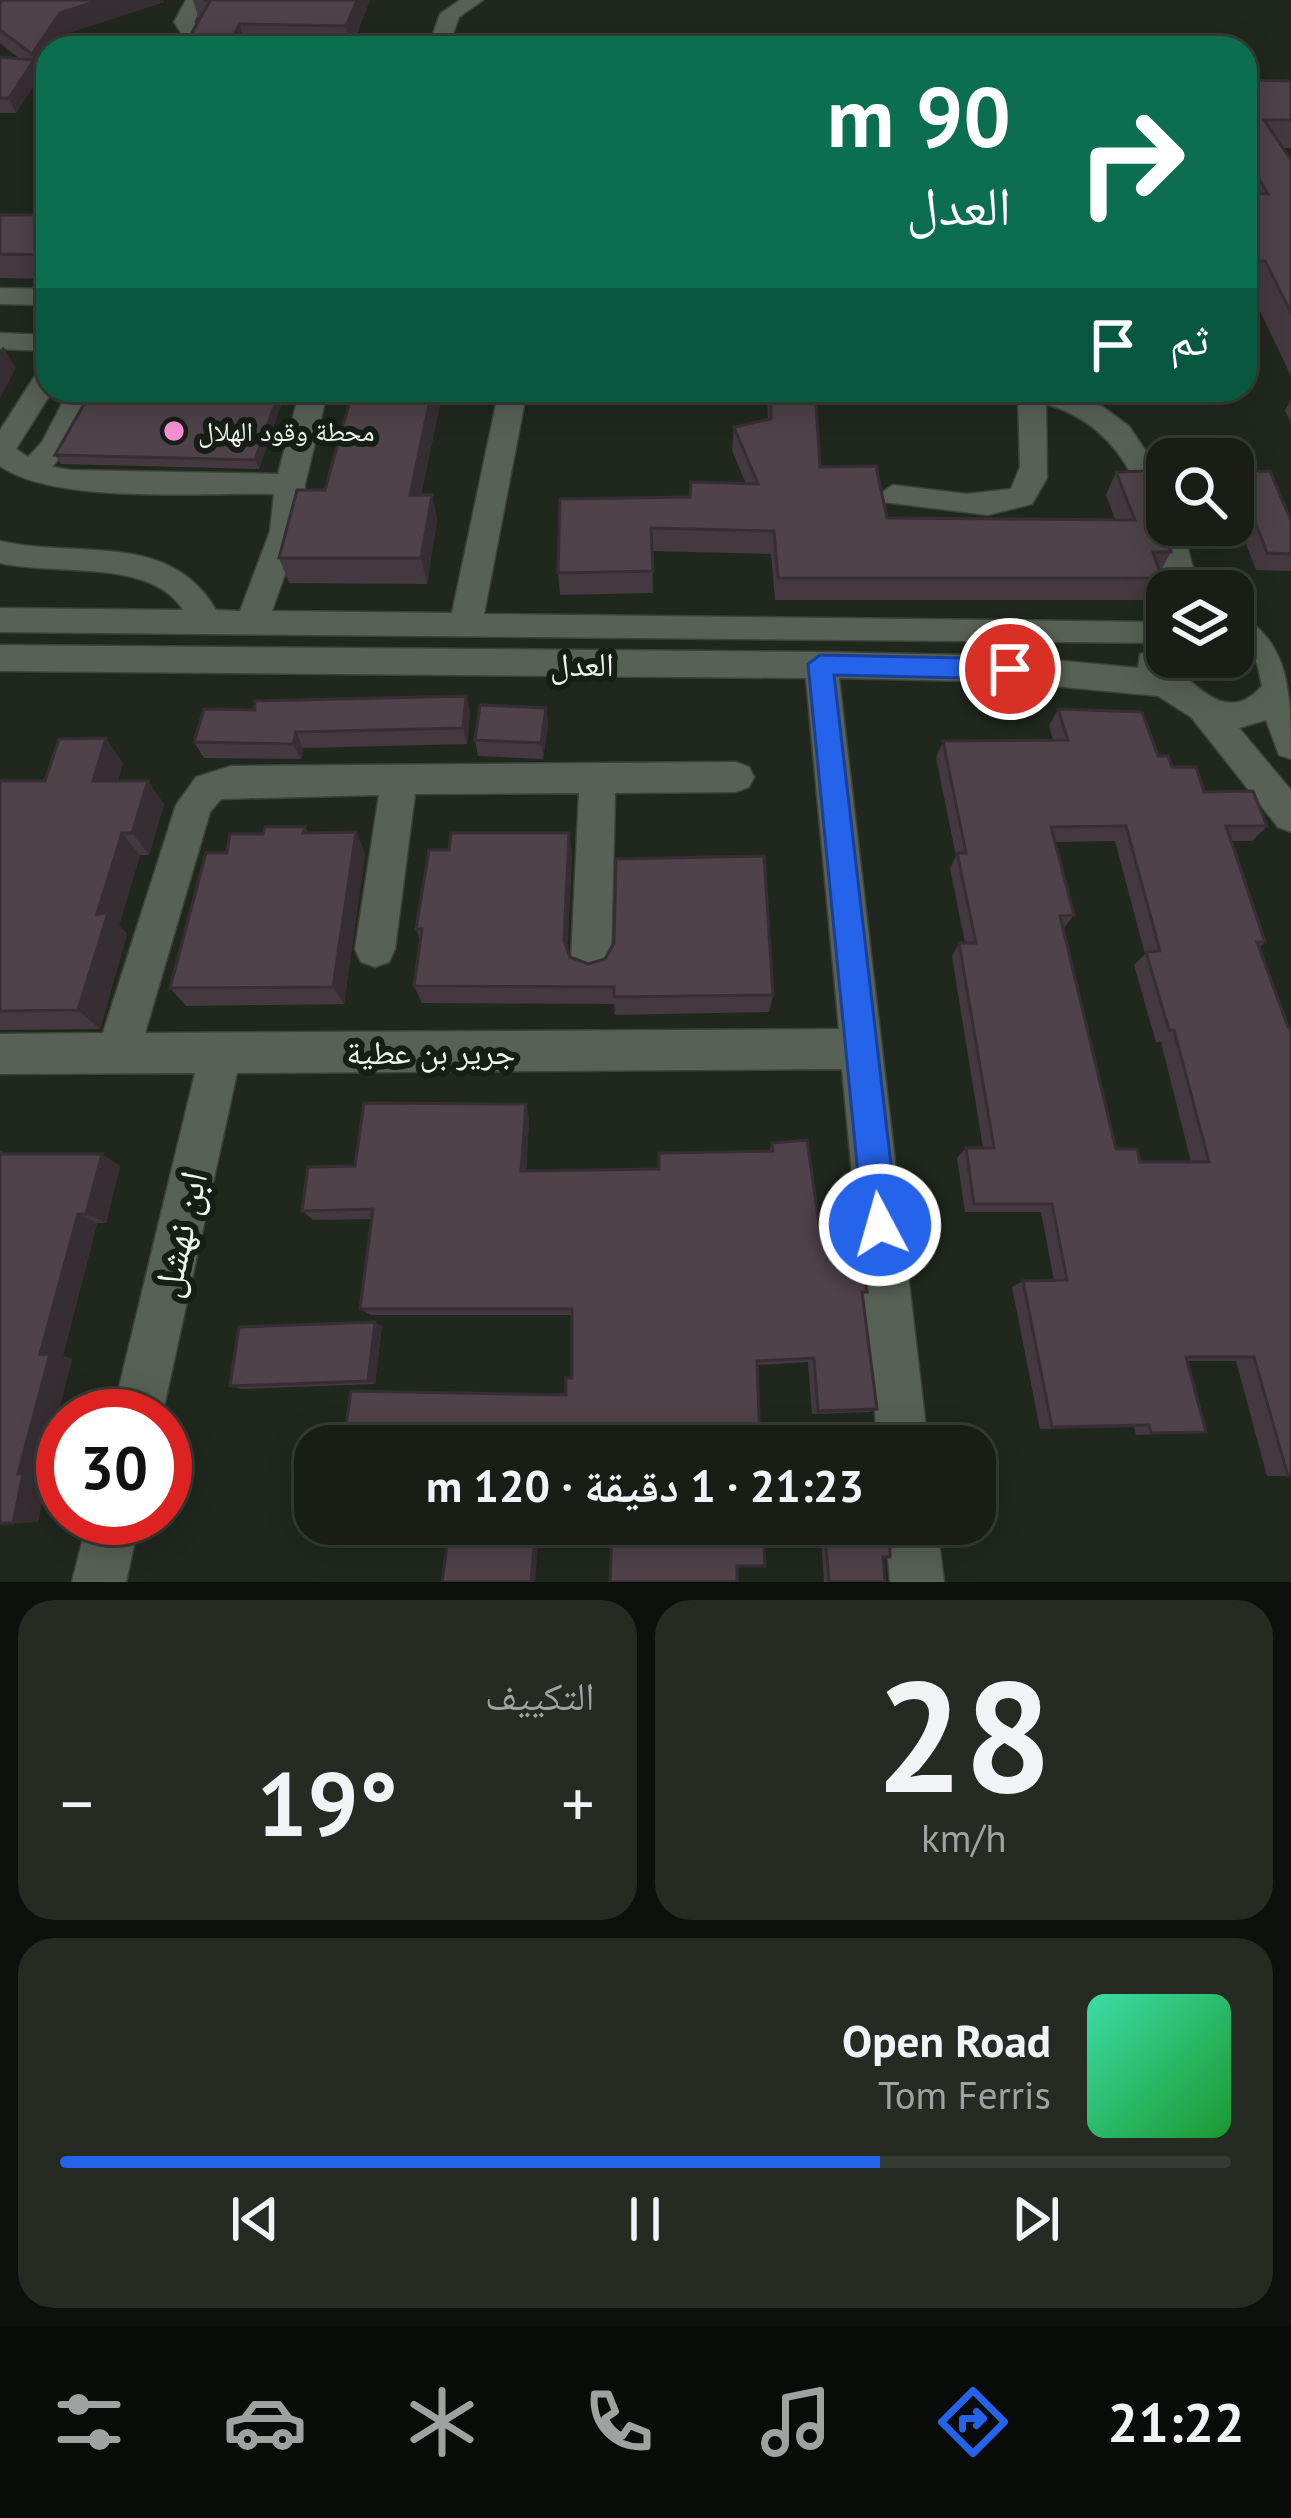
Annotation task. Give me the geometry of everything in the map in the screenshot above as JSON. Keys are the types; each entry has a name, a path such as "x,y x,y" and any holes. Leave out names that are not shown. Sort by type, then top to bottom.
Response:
{"street":[{"path":"191,36 193,32 184,22 195,0"},
{"path":"442,36 450,14 474,0"},
{"path":"0,296 36,297"},
{"path":"0,341 36,342"},
{"path":"36,395 0,452 31,472 71,480 167,478 290,484"},
{"path":"31,472 54,447 77,402"},
{"path":"252,622 285,531 290,484 311,402"},
{"path":"466,622 511,402"},
{"path":"893,494 998,506 1019,499 1032,483 1032,402"},
{"path":"1074,402 1115,414 1144,459 1177,570"},
{"path":"0,552 28,559 111,562 156,570 189,591 206,622"},
{"name":"العدل","path":"9,616 206,622 1146,629"},
{"path":"1254,633 1291,641"},
{"path":"1254,640 1271,654 1279,671 1291,745"},
{"name":"العدل","path":"0,658 820,664 1010,669 1163,683"},
{"path":"820,664 901,1425"},
{"path":"1160,678 1204,710 1291,816"},
{"path":"1204,710 1246,713 1282,690"},
{"path":"118,1053 200,796 231,781 736,777"},
{"path":"591,960 598,778"},
{"path":"375,949 399,779"},
{"name":"جرير بن عطية","path":"0,1054 862,1049"},
{"name":"ابن نهشل","path":"143,1389 221,1053"},
{"path":"99,1582 108,1545"},
{"path":"913,1545 917,1582"}],"building":[{"path":"0,0 100,0 60,13 44,36 36,36 32,54 0,30"},
{"path":"204,0 357,0 346,26 240,24 233,36 190,36 210,1"},
{"path":"0,57 34,60 9,98 0,98"},
{"path":"1257,80 1291,81 1291,120 1264,120 1291,160 1291,313 1265,261 1257,261 1257,194 1268,194 1257,176"},
{"path":"0,215 36,215 36,255 0,254"},
{"name":"محطة وقود الهلال","path":"85,402 276,402 255,460 55,455"},
{"path":"350,402 429,402 410,495 432,495 421,558 279,558 297,490 325,490"},
{"path":"771,402 816,402 820,467 876,466 887,518 1135,520 1116,472 1146,471 1146,546 1169,546 1171,552 1153,552 1159,570 1146,570 1146,578 778,578 774,531 651,528 653,571 558,573 560,499 690,497 691,482 758,484 734,427 771,419"},
{"path":"1254,471 1270,471 1291,521 1291,554 1267,553 1254,519"},
{"path":"466,696 463,728 296,732 293,744 194,742 204,709 255,710 255,701"},
{"path":"480,705 546,708 541,743 475,740"},
{"path":"1058,709 1142,712 1158,756 1168,756 1172,767 1196,767 1204,792 1253,791 1267,826 1226,826 1265,942 1257,942 1291,1027 1291,1476 1254,1357 1186,1357 1206,1432 1151,1433 1149,1425 1052,1427 1023,1281 1067,1280 1052,1204 974,1204 966,1148 994,1148 959,943 976,943 957,853 966,853 943,741 1068,740","holes":["1126,826 1160,951 1146,952 1169,1030 1174,1030 1209,1162 1140,1162 1137,1149 1116,1149 1060,916 1074,915 1051,827"]},
{"path":"106,738 93,781 148,781 132,833 122,833 97,914 108,913 78,1010 0,1011 0,781 45,781 59,739"},
{"path":"265,827 305,827 303,833 356,832 333,987 170,988 206,853 227,853 230,834 263,834"},
{"path":"451,833 569,833 564,941 570,957 588,964 605,959 614,943 616,859 764,856 773,995 614,997 614,987 414,986 422,929 416,929 429,850 449,850"},
{"path":"364,1103 526,1104 521,1171 659,1169 659,1153 773,1151 772,1143 807,1140 819,1224 860,1222 867,1292 862,1292 877,1409 818,1411 814,1358 757,1361 759,1425 346,1425 351,1391 566,1395 566,1378 572,1378 572,1309 360,1309 373,1209 302,1211 308,1167 355,1166"},
{"path":"0,1154 102,1154 86,1214 78,1214 40,1354 50,1354 41,1389 36,1389 13,1523 0,1523"},
{"path":"375,1322 368,1381 230,1386 239,1327"},
{"path":"395,1545 534,1545 531,1582 442,1582 447,1546"},
{"path":"612,1545 764,1545 765,1566 737,1566 737,1582 610,1582"},
{"path":"826,1545 890,1545 890,1557 883,1557 885,1582 829,1582"}],"place":[{"name":"محطة وقود الهلال","path":"174,431"}],"route":[{"path":"880,1225 820,664 1010,669"}]}
